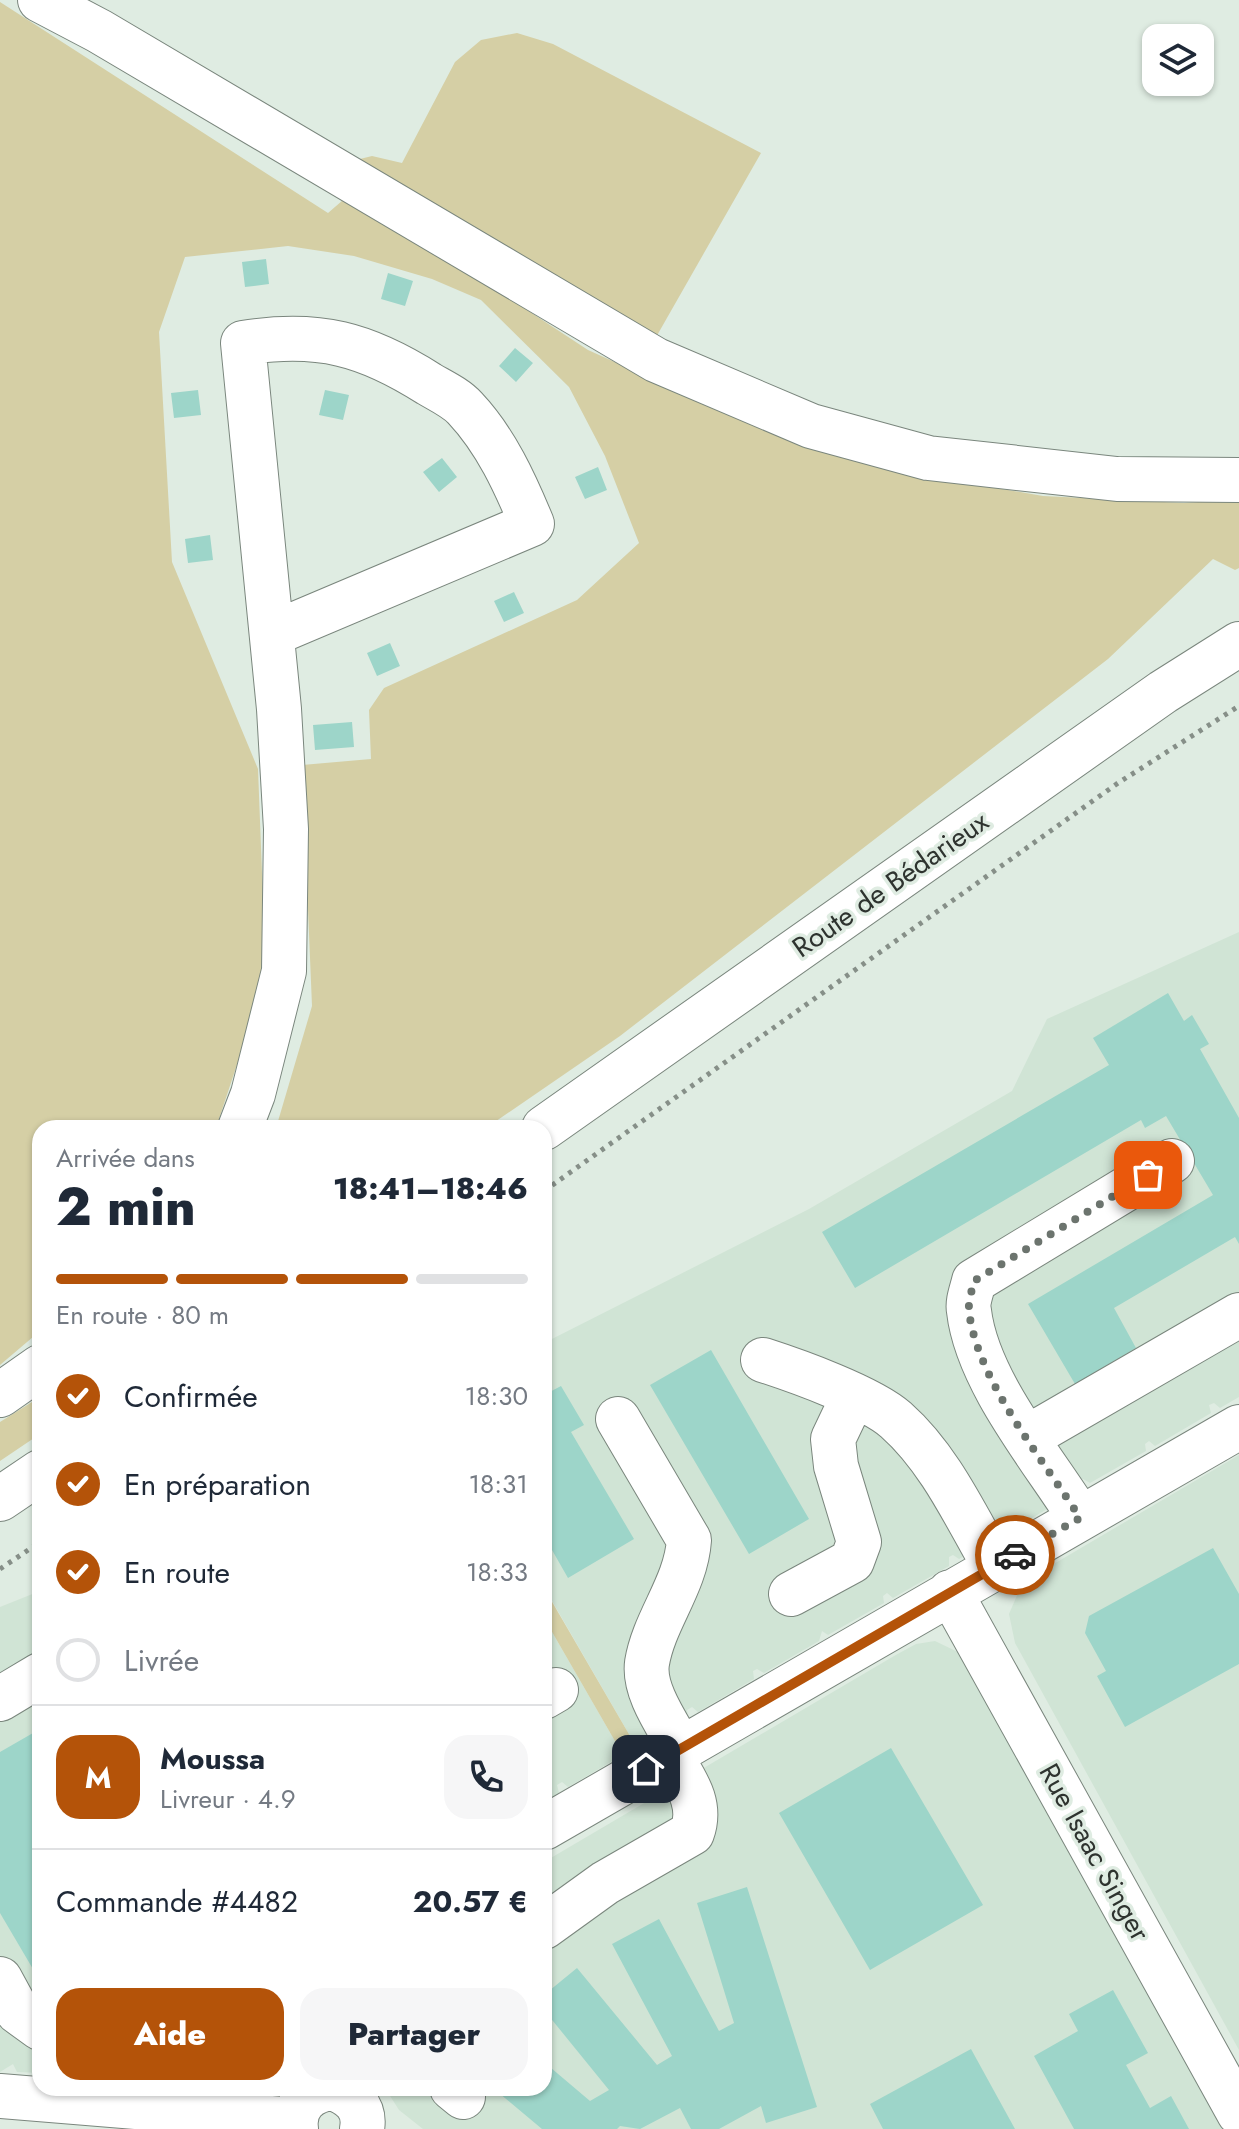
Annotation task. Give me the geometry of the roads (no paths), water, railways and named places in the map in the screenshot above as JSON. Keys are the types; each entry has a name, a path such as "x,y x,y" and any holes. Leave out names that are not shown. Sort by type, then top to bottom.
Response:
{"street":[{"path":"40,0 99,31 656,360 811,426 928,458 1117,479 1239,480"},
{"path":"243,1120 253,1094 284,971 286,829 272,634 243,343 271,339 331,340 386,357 464,406 510,472 532,524 272,634"},
{"name":"Route de Bédarieux","path":"552,1122 1163,692 1239,644"},
{"path":"1080,1518 999,1391 976,1344 968,1308 974,1281 1172,1161"},
{"path":"1028,1437 1239,1315"},
{"path":"763,1360 809,1375 895,1418 932,1459 995,1567"},
{"path":"0,1395 32,1373"},
{"path":"791,1594 852,1561 859,1542 836,1466 833,1439 853,1397"},
{"path":"552,1921 605,1883 692,1833 697,1820 696,1803 655,1700 647,1665 687,1563 689,1540 618,1419"},
{"path":"552,1823 1239,1427"},
{"path":"0,1499 32,1477"},
{"name":"Rue Isaac Singer","path":"950,1592 1239,2113"},
{"path":"0,1699 32,1680"},
{"path":"0,1979 18,2012 32,2022"},
{"path":"0,2096 32,2094"},
{"path":"75,2096 296,2124 299,2107 311,2096"}]}
